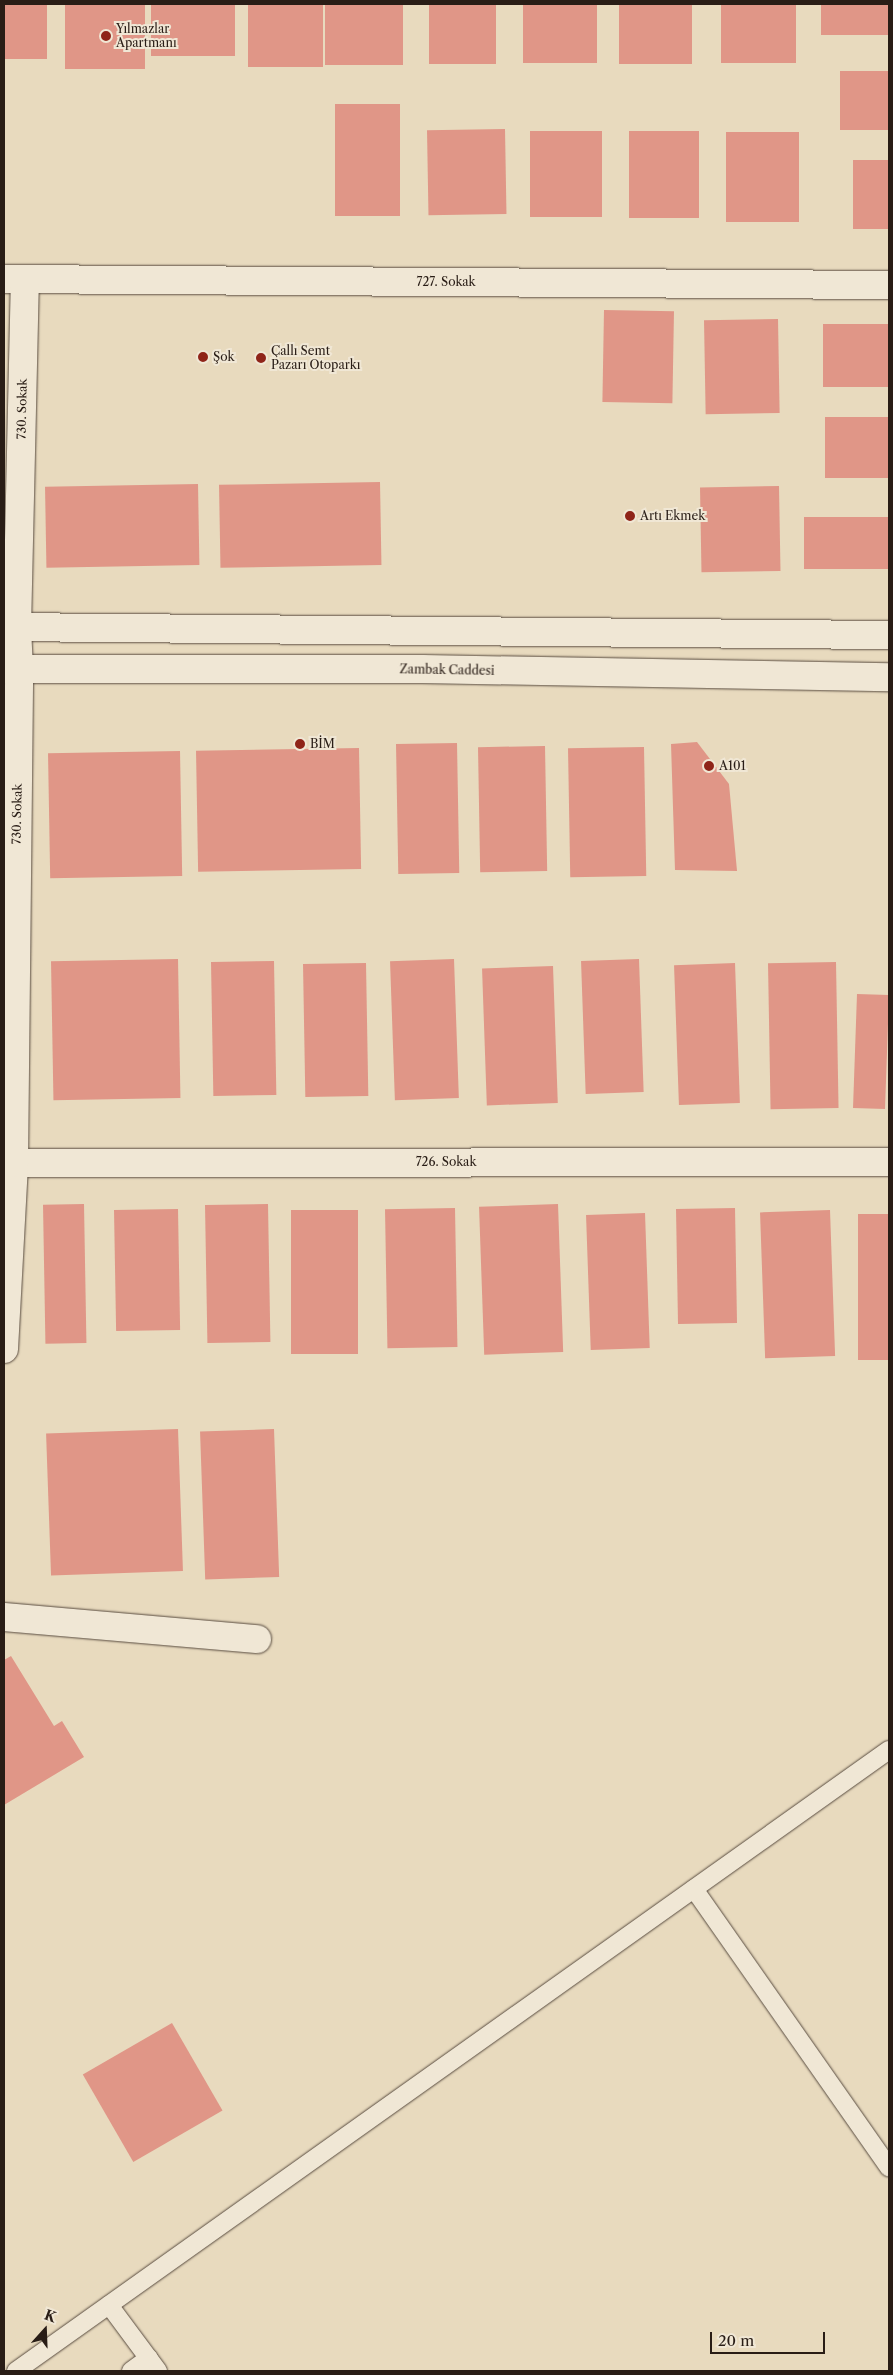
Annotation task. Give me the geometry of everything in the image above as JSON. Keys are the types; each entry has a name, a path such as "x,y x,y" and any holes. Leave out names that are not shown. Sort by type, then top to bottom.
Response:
{"street":[{"name":"727. Sokak","path":"14,279 889,285"},
{"name":"730. Sokak","path":"4,1349 9,1163 10,627 14,279"},
{"path":"10,627 889,635"},
{"name":"Zambak Caddesi","path":"11,669 422,669 889,678"},
{"name":"726. Sokak","path":"9,1163 889,1162"},
{"path":"4,1617 256,1639"}],"lane":[{"path":"16,2371 889,1750"},
{"path":"694,1889 889,2168"},
{"path":"109,2305 154,2365 131,2371"}],"building":[{"path":"4,4 47,4 47,59 4,59"},
{"name":"Yılmazlar Apartmanı","path":"65,4 145,4 145,69 65,69"},
{"path":"151,4 235,4 235,56 151,56"},
{"path":"248,4 323,4 323,67 248,67"},
{"path":"325,4 403,4 403,65 325,65"},
{"path":"429,4 496,4 496,64 429,64"},
{"path":"523,4 597,4 597,63 523,63"},
{"path":"619,4 692,4 692,64 619,64"},
{"path":"721,4 796,4 796,63 721,63"},
{"path":"821,4 889,4 889,35 821,35"},
{"path":"840,71 889,71 889,130 840,130"},
{"path":"335,104 400,104 400,216 335,216"},
{"path":"505,129 506,214 428,215 427,130"},
{"path":"530,131 602,131 602,217 530,217"},
{"path":"629,131 699,131 699,218 629,218"},
{"path":"726,132 799,132 799,222 726,222"},
{"path":"853,160 889,160 889,229 853,229"},
{"path":"604,310 674,311 672,403 602,402"},
{"path":"778,319 780,413 706,414 704,320"},
{"path":"823,324 889,324 889,387 823,387"},
{"path":"825,417 889,417 889,478 825,478"},
{"path":"380,482 381,565 220,568 219,485"},
{"path":"198,484 199,565 46,568 45,487"},
{"path":"779,486 780,571 701,572 700,487"},
{"path":"804,517 889,517 889,569 804,569"},
{"path":"697,742 729,784 737,871 675,870 671,744"},
{"path":"457,743 459,873 398,874 396,744"},
{"path":"545,746 547,871 480,872 478,747"},
{"path":"644,747 646,876 570,877 568,748"},
{"path":"359,748 361,869 198,872 196,751"},
{"path":"180,751 182,876 50,878 48,753"},
{"path":"178,959 180,1098 53,1100 51,961"},
{"path":"454,959 459,1098 395,1100 390,961"},
{"path":"639,959 644,1092 586,1094 581,961"},
{"path":"274,961 276,1095 213,1096 211,962"},
{"path":"836,962 839,1108 771,1109 768,963"},
{"path":"366,963 368,1096 305,1097 303,964"},
{"path":"735,963 740,1103 679,1105 674,965"},
{"path":"553,966 558,1103 487,1105 482,968"},
{"path":"857,994 889,995 885,1109 853,1108"},
{"path":"84,1204 86,1343 45,1344 43,1205"},
{"path":"268,1204 270,1342 207,1343 205,1205"},
{"path":"558,1204 563,1352 484,1355 479,1207"},
{"path":"455,1208 457,1347 387,1348 385,1209"},
{"path":"735,1208 737,1323 678,1324 676,1209"},
{"path":"178,1209 180,1330 116,1331 114,1210"},
{"path":"291,1210 358,1210 358,1354 291,1354"},
{"path":"830,1210 835,1356 765,1358 760,1212"},
{"path":"645,1213 650,1348 591,1350 586,1215"},
{"path":"858,1214 889,1214 889,1360 858,1360"},
{"path":"178,1429 183,1571 51,1576 46,1434"},
{"path":"274,1429 279,1577 205,1579 200,1432"},
{"path":"11,1656 54,1726 62,1721 84,1757 4,1805 4,1660"},
{"path":"172,2023 222,2110 133,2162 83,2074"}],"place":[{"name":"Yılmazlar Apartmanı","path":"106,36"},
{"name":"Şok","path":"203,357"},
{"name":"Çallı Semt Pazarı Otoparkı","path":"261,358"},
{"name":"Artı Ekmek","path":"630,516"},
{"name":"BİM","path":"300,744"},
{"name":"A101","path":"709,766"}]}
